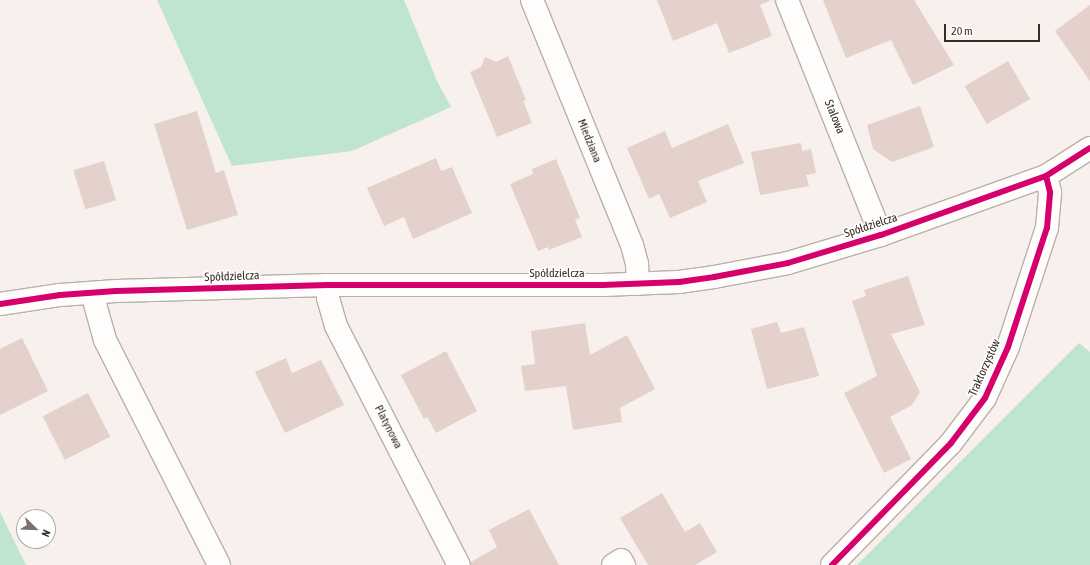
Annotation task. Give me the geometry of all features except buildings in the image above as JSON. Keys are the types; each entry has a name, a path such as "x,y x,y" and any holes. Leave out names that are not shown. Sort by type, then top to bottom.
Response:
{"street":[{"name":"Miedziana","path":"532,0 632,245 637,264 638,284"},
{"name":"Stalowa","path":"787,0 882,235"},
{"name":"Spółdzielcza","path":"0,304 92,293 328,285 638,284 679,282 753,270 808,257 882,235 1046,176 1090,148"},
{"name":"Traktorzystów","path":"832,565 951,443 985,398 1008,346 1047,228 1050,192 1046,176"},
{"name":"Platynowa","path":"328,285 328,298 336,326 459,565"},
{"path":"92,293 105,340 219,565"},
{"path":"613,565 621,560 624,565"}],"green space":[{"path":"157,0 404,0 437,81 451,107 352,151 232,166"},
{"path":"1079,343 1090,352 1090,565 857,565"},
{"path":"0,512 16,545 16,549 18,549 26,565 0,565"}],"cycle path":[{"path":"0,304 60,295 116,291 328,285 603,285 679,282 714,277 788,263 881,235 1046,176 1090,148"},
{"path":"832,565 951,443 985,398 1008,347 1047,228 1050,192 1046,176"}]}
